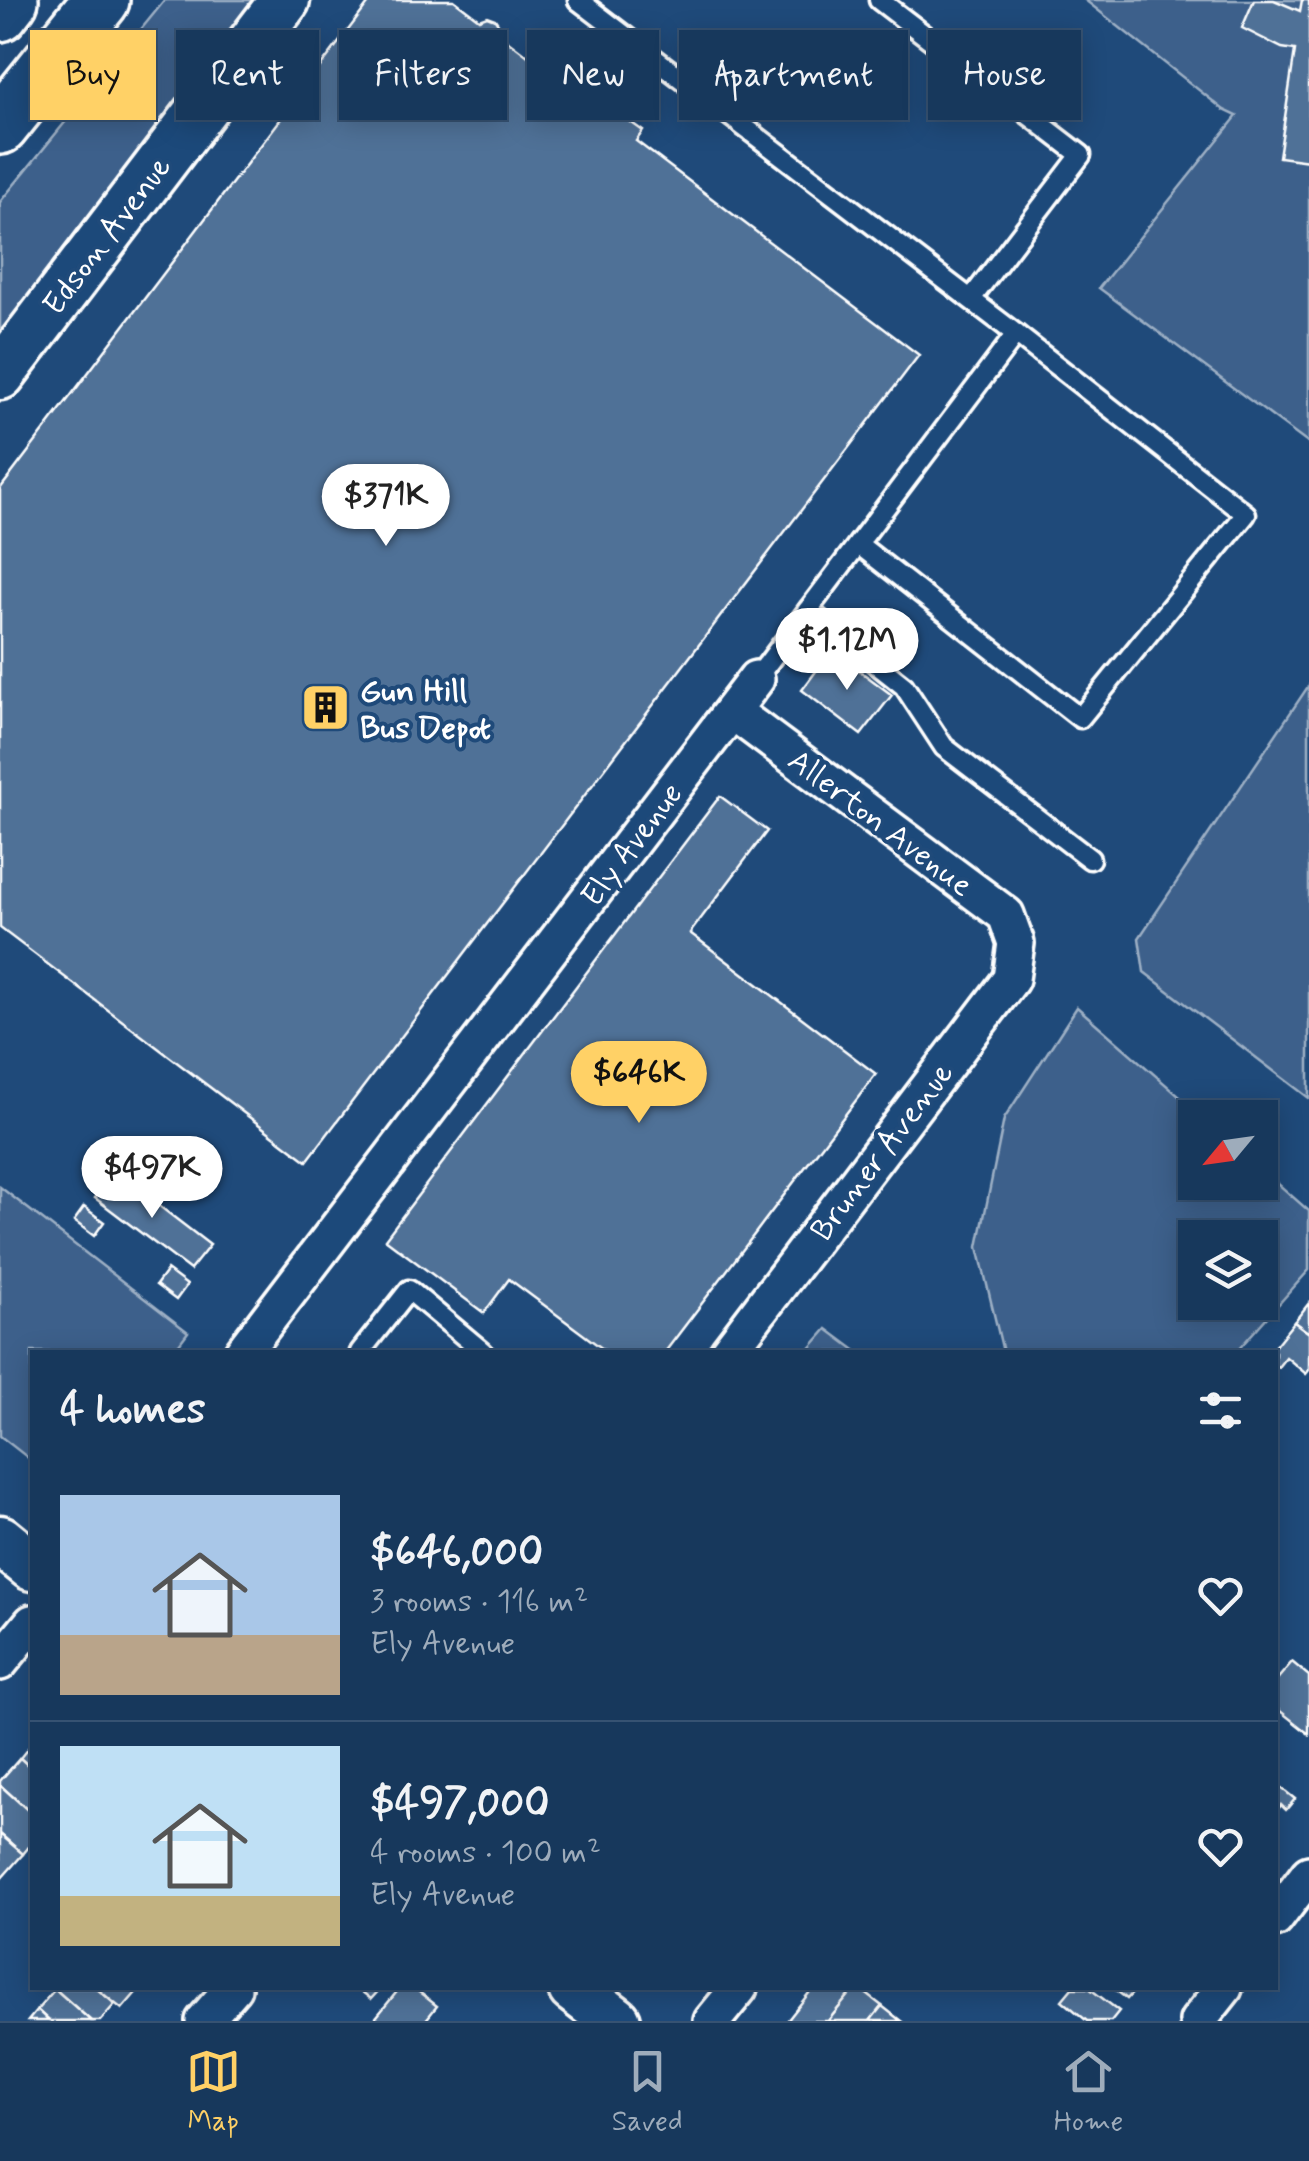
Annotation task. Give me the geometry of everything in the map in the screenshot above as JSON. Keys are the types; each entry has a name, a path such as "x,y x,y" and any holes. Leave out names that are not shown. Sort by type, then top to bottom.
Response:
{"highway":[{"path":"0,12 10,0"},
{"path":"0,126 101,0"}],"main road":[{"name":"Edson Avenue","path":"0,375 285,0"},
{"path":"0,1540 30,1564"},
{"path":"576,1990 616,2021"}],"street":[{"name":"Ely Avenue","path":"245,1350 756,679"},
{"name":"Allerton Avenue","path":"732,711 1006,915 1016,943"},
{"name":"Bruner Avenue","path":"730,1350 1011,979 1016,943"},
{"path":"0,1662 30,1625"},
{"path":"1278,1915 1309,1874"},
{"path":"204,2021 231,1990"},
{"path":"712,2021 737,1990"},
{"path":"1198,2021 1222,1990"}],"lane":[{"path":"578,0 1246,514 1080,718 858,544"},
{"path":"880,0 1081,156 971,300"},
{"name":"Ely Avenue","path":"756,679 1016,334"},
{"path":"808,610 904,686 944,747 1090,860"},
{"path":"362,1350 408,1290 480,1350"}],"shaded area":[{"path":"165,0 252,0 229,30 176,30 176,100 0,332 0,202 67,120 156,120 156,30 140,30"},
{"path":"1085,0 1309,0 1309,444 1099,288 1237,116 1224,110"},
{"path":"1309,685 1309,1098 1144,972 1139,938"},
{"path":"1077,1007 1184,1100 1178,1100 1178,1200 1278,1200 1278,1184 1309,1211 1309,1270 1278,1305 1278,1220 1178,1220 1178,1320 1264,1320 1238,1350 1003,1350 978,1247 1004,1119"},
{"path":"0,1187 188,1332 174,1350 30,1350 30,1459 0,1436"},
{"path":"827,1329 855,1350 809,1350"}],"building":[{"name":"Gun Hill Bus Depot","path":"371,0 454,0 479,19 487,16 499,25 499,30 348,30"},
{"path":"1254,0 1274,0 1300,11 1302,0 1309,0 1309,161 1279,157 1295,50 1282,48 1242,28"},
{"name":"Gun Hill Bus Depot","path":"507,40 527,55 527,120 628,120 643,131 636,141 919,355 307,1161 0,928 0,489 280,120 319,120 319,69 339,42 339,120 507,120"},
{"path":"832,650 892,695 861,735 802,690"},
{"path":"720,796 767,831 690,933 876,1074 667,1350 604,1350 509,1279 484,1313 385,1239"},
{"path":"115,1172 210,1245 190,1270 95,1198"},
{"path":"84,1207 104,1222 94,1236 74,1221"},
{"path":"167,1270 187,1285 176,1300 156,1285"},
{"path":"1309,1303 1309,1333 1294,1322"},
{"path":"1294,1322 1309,1333 1309,1370 1306,1374 1286,1357 1278,1367 1278,1350 1272,1350"},
{"path":"1292,1662 1309,1676 1309,1734 1278,1709 1278,1678"},
{"path":"30,1746 30,1767 20,1758"},
{"path":"20,1758 30,1767 30,1812 0,1785"},
{"path":"0,1785 30,1812 30,1845 23,1854 0,1834"},
{"path":"1278,1785 1295,1799 1286,1810 1281,1805 1278,1809"},
{"path":"0,1834 23,1854 0,1880"},
{"path":"56,1990 98,1990 115,2004 100,2021 91,2021"},
{"path":"56,1990 91,2021 49,2021 37,2010"},
{"path":"98,1990 138,1990 122,2009"},
{"path":"360,1990 379,1990 371,1999"},
{"path":"398,1990 417,1990 437,2006 425,2021 373,2021"},
{"path":"811,1990 853,1990 828,2021 787,2021"},
{"path":"853,1990 862,1990 882,2006 870,2021 828,2021"},
{"path":"1070,1990 1092,1990 1119,2011 1111,2021 1087,2021 1062,2000"},
{"path":"1116,1990 1135,1990 1127,1999"},
{"path":"882,2006 901,2021 870,2021"},
{"path":"37,2010 49,2021 28,2021"}],"place":[{"name":"Gun Hill Bus Depot","path":"325,708"}]}
